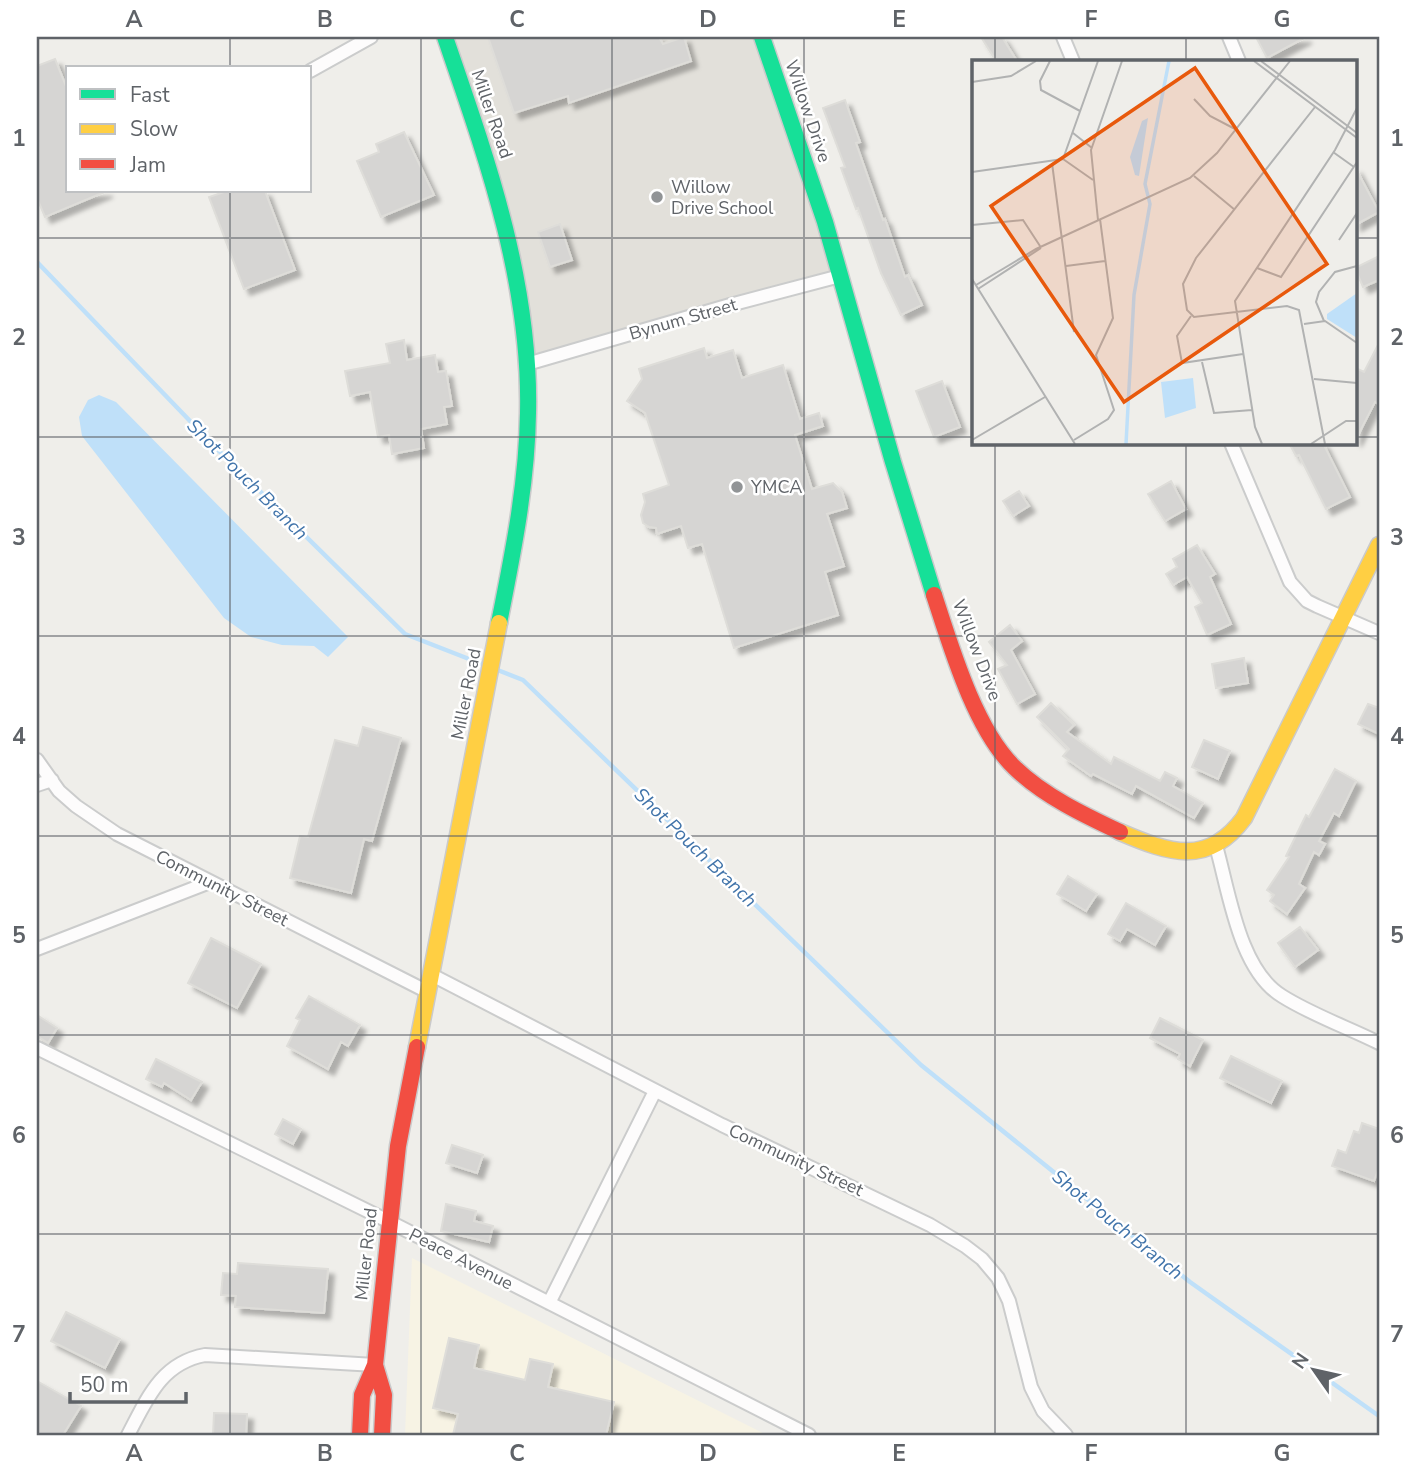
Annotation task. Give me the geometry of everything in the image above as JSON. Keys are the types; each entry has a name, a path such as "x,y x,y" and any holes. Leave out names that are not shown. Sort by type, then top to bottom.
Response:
{"main road":[{"name":"Miller Road","path":"360,1435 362,1395 375,1365 398,1146 513,552 525,463 528,393 524,326 504,218 481,140 445,37"},
{"name":"Willow Drive","path":"762,37 825,222 897,481 945,628 972,698 1004,756 1030,780 1113,828 1136,838 1170,850 1188,853 1216,846"},
{"path":"1216,846 1235,832 1244,818 1379,545"},
{"name":"Miller Road","path":"375,1365 384,1395 382,1435"}],"street":[{"path":"312,70 371,37"},
{"path":"1063,37 1073,60"},
{"path":"1229,37 1239,60"},
{"name":"Bynum Street","path":"527,364 840,276"},
{"path":"1231,444 1290,582 1307,601 1379,634"},
{"name":"Community Street","path":"37,761 59,791 94,819 146,850 426,991"},
{"path":"37,785 52,780"},
{"path":"1216,846 1240,934 1260,976 1280,995 1379,1043"},
{"path":"37,949 210,882"},
{"name":"Community Street","path":"430,974 722,1125 930,1225 965,1246 982,1259 998,1278 1009,1301 1031,1387 1043,1411 1066,1435"},
{"name":"Peace Avenue","path":"37,1048 809,1435"},
{"path":"549,1303 656,1091"},
{"path":"128,1435 160,1380 179,1363 190,1358 205,1355 375,1365"}],"shaded area":[{"name":"Willow Drive School","path":"445,37 762,37 840,276 527,364 524,326"},
{"path":"412,1258 767,1435 405,1435"}],"water":[{"path":"99,395 116,402 348,637 328,657 314,646 282,645 251,637 224,618 82,436 79,417 88,400"}],"building":[{"path":"488,37 659,37 663,44 684,37 691,61 569,103 568,96 514,113"},
{"path":"981,37 1002,37 1016,60 995,60"},
{"path":"1256,37 1306,37 1267,58"},
{"path":"55,59 66,86 66,192 105,192 45,217 37,198 37,66"},
{"path":"845,100 860,142 856,143 883,220 885,219 905,277 908,275 922,305 901,315 881,273 858,208 856,209 841,168 845,167 823,108"},
{"path":"404,132 434,195 381,217 357,161 379,152 376,144"},
{"path":"1356,169 1379,212 1356,224"},
{"path":"224,192 265,192 295,270 244,289 209,197"},
{"path":"560,224 572,260 550,267 538,232"},
{"path":"1379,256 1379,280 1363,287 1356,268"},
{"path":"404,340 407,360 435,355 438,372 446,371 452,406 444,407 447,424 421,429 424,448 392,454 389,435 378,437 370,392 350,396 345,371 390,363 386,344"},
{"path":"1379,343 1379,404 1375,402 1356,439 1356,373 1358,369 1364,372"},
{"name":"YMCA","path":"704,348 707,358 733,350 742,378 783,365 800,419 819,413 823,426 795,435 812,489 833,483 842,492 847,508 827,514 844,566 825,572 838,615 734,648 702,544 688,548 681,526 657,534 656,528 643,523 643,494 669,485 645,413 627,401 642,379 639,369"},
{"path":"942,381 960,427 934,437 916,391"},
{"path":"1290,444 1324,444 1350,497 1326,509 1299,455 1296,456"},
{"path":"1171,481 1186,509 1165,521 1148,494"},
{"path":"1019,491 1029,506 1013,516 1003,501"},
{"path":"1197,545 1215,574 1210,577 1231,624 1207,635 1195,607 1202,603 1187,577 1173,585 1166,574 1177,567 1173,559"},
{"path":"1010,625 1022,641 1011,650 1035,694 1017,704 998,669 1007,665 989,642"},
{"path":"1244,658 1248,683 1216,688 1212,664"},
{"path":"1051,703 1074,725 1067,732 1111,764 1114,757 1160,781 1165,772 1177,778 1173,786 1203,803 1194,818 1136,786 1132,794 1093,774 1091,776 1063,756 1069,749 1037,717"},
{"path":"1368,704 1379,708 1379,734 1358,724"},
{"path":"363,727 401,738 372,841 364,839 351,893 290,878 300,836 308,837 335,740 358,746"},
{"path":"1204,740 1230,751 1218,779 1192,767"},
{"path":"1335,769 1356,781 1339,816 1334,813 1319,841 1325,844 1319,855 1314,852 1299,884 1305,888 1287,914 1270,901 1274,895 1267,890 1289,857 1286,856 1306,815 1309,817"},
{"path":"1068,876 1097,894 1086,911 1057,894"},
{"path":"1126,903 1166,926 1155,945 1127,929 1120,941 1108,934"},
{"path":"1300,927 1318,950 1295,967 1278,943"},
{"path":"211,938 261,964 237,1008 188,983"},
{"path":"309,996 360,1025 348,1046 341,1042 328,1069 287,1046 300,1020 296,1018"},
{"path":"37,1015 57,1028 48,1043 37,1036"},
{"path":"1160,1018 1203,1040 1190,1066 1178,1059 1180,1054 1150,1038"},
{"path":"1231,1056 1282,1081 1271,1103 1220,1078"},
{"path":"156,1059 202,1082 191,1100 164,1083 162,1087 146,1079"},
{"path":"283,1119 301,1129 293,1144 275,1134"},
{"path":"1362,1123 1379,1129 1379,1167 1374,1181 1332,1166 1338,1150 1346,1153 1354,1131 1359,1133"},
{"path":"452,1145 483,1155 477,1173 446,1163"},
{"path":"446,1204 476,1211 474,1221 493,1226 489,1242 441,1231"},
{"path":"238,1263 328,1269 324,1313 235,1307 236,1296 221,1295 223,1273 237,1274"},
{"path":"66,1312 120,1339 105,1368 51,1341"},
{"path":"449,1338 479,1345 474,1368 525,1380 530,1359 553,1364 548,1387 614,1402 606,1435 453,1435 458,1414 433,1408"},
{"path":"37,1381 81,1406 63,1435 37,1435"},
{"path":"214,1413 247,1414 246,1435 213,1435"}],"waterway":[{"name":"Shot Pouch Branch","path":"37,262 216,448 405,634 487,666"},
{"name":"Shot Pouch Branch","path":"495,669 523,680 921,1065 1190,1282 1379,1416"}],"traffic: fast":[{"path":"445,37 491,175 503,222 522,316 527,364 525,466 499,623"},
{"path":"762,37 825,222 934,595"}],"traffic: slow":[{"path":"1120,832 1155,846 1187,851 1202,850 1230,834 1244,818 1379,545"},
{"path":"417,1047 499,623"}],"traffic: jam":[{"path":"934,595 966,687 1001,752 1026,778 1051,796 1120,832"},
{"path":"360,1435 362,1395 375,1365 398,1146 417,1047"},
{"path":"375,1365 384,1395 382,1435"}],"place":[{"name":"Willow Drive School","path":"657,197"},
{"name":"YMCA","path":"737,487"}]}
